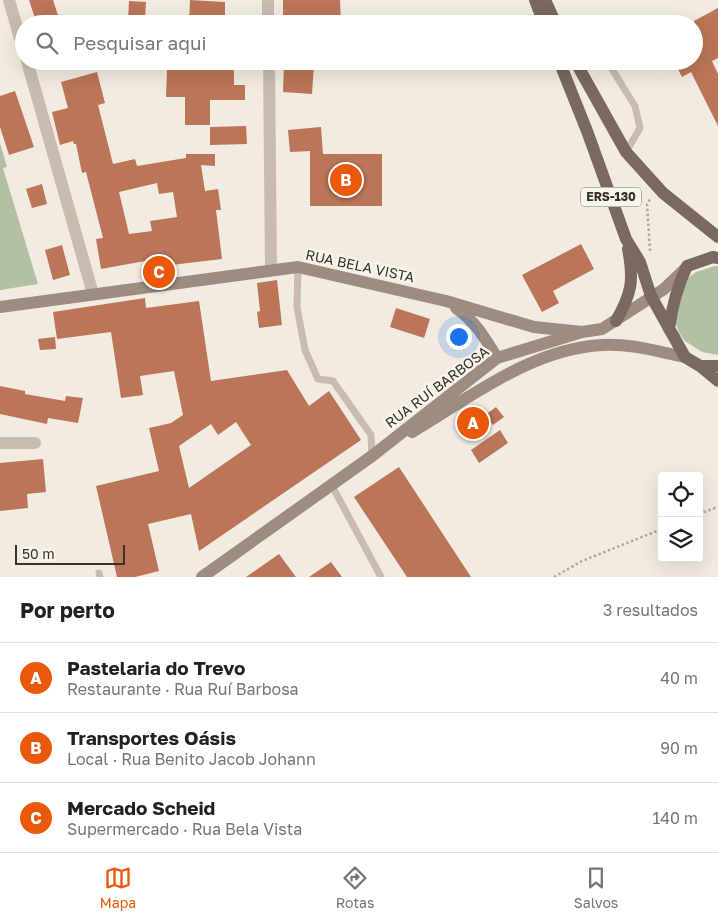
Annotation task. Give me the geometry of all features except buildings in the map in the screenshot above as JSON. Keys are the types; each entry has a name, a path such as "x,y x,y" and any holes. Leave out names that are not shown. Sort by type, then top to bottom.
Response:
{"main road":[{"path":"535,0 541,15"},
{"path":"545,0 552,15"},
{"name":"ERS-130","path":"563,70 587,130 626,239 640,262 651,296 685,357"},
{"name":"ERS-130","path":"580,70 626,152 692,218 718,235"},
{"path":"616,321 632,290 632,270 626,239"},
{"path":"670,329 671,308 687,266 713,257 718,258"},
{"name":"RUA RUÍ BARBOSA","path":"202,577 372,456 497,358 582,332 602,328 636,309 651,296 664,289 687,266"},
{"name":"RUA BELA VISTA","path":"0,307 271,270 298,268 352,278 446,301 534,327 582,332"},
{"name":"RUA BELA VISTA","path":"446,301 469,317 483,334 497,358"},
{"path":"497,358 512,361 551,349 604,344 640,348 685,357 700,366 718,381"},
{"name":"RUA RUÍ BARBOSA","path":"372,456 505,374 581,347"},
{"path":"700,366 718,366"}],"street":[{"path":"9,0 15,21"},
{"path":"268,0 268,15"},
{"path":"29,70 94,294"},
{"path":"269,70 271,270"},
{"path":"0,443 35,443"}],"lane":[{"path":"613,70 635,106 640,128 626,152"},
{"path":"298,268 298,307 305,350 318,380 333,381 371,435 372,456"},
{"path":"332,484 381,577"}],"path":[{"path":"640,262 650,255 647,204 657,185"},
{"path":"703,513 718,507"},
{"path":"554,577 582,561 658,531"}],"green space":[{"path":"0,143 7,167 3,168 38,284 0,290"},
{"path":"718,266 718,355 702,352 685,341 679,333 673,314 688,278 696,272"}],"place":[{"name":"Transportes Oásis","path":"346,180"},
{"name":"Mercado Scheid","path":"159,272"},
{"name":"Pastelaria do Trevo","path":"473,423"}]}
